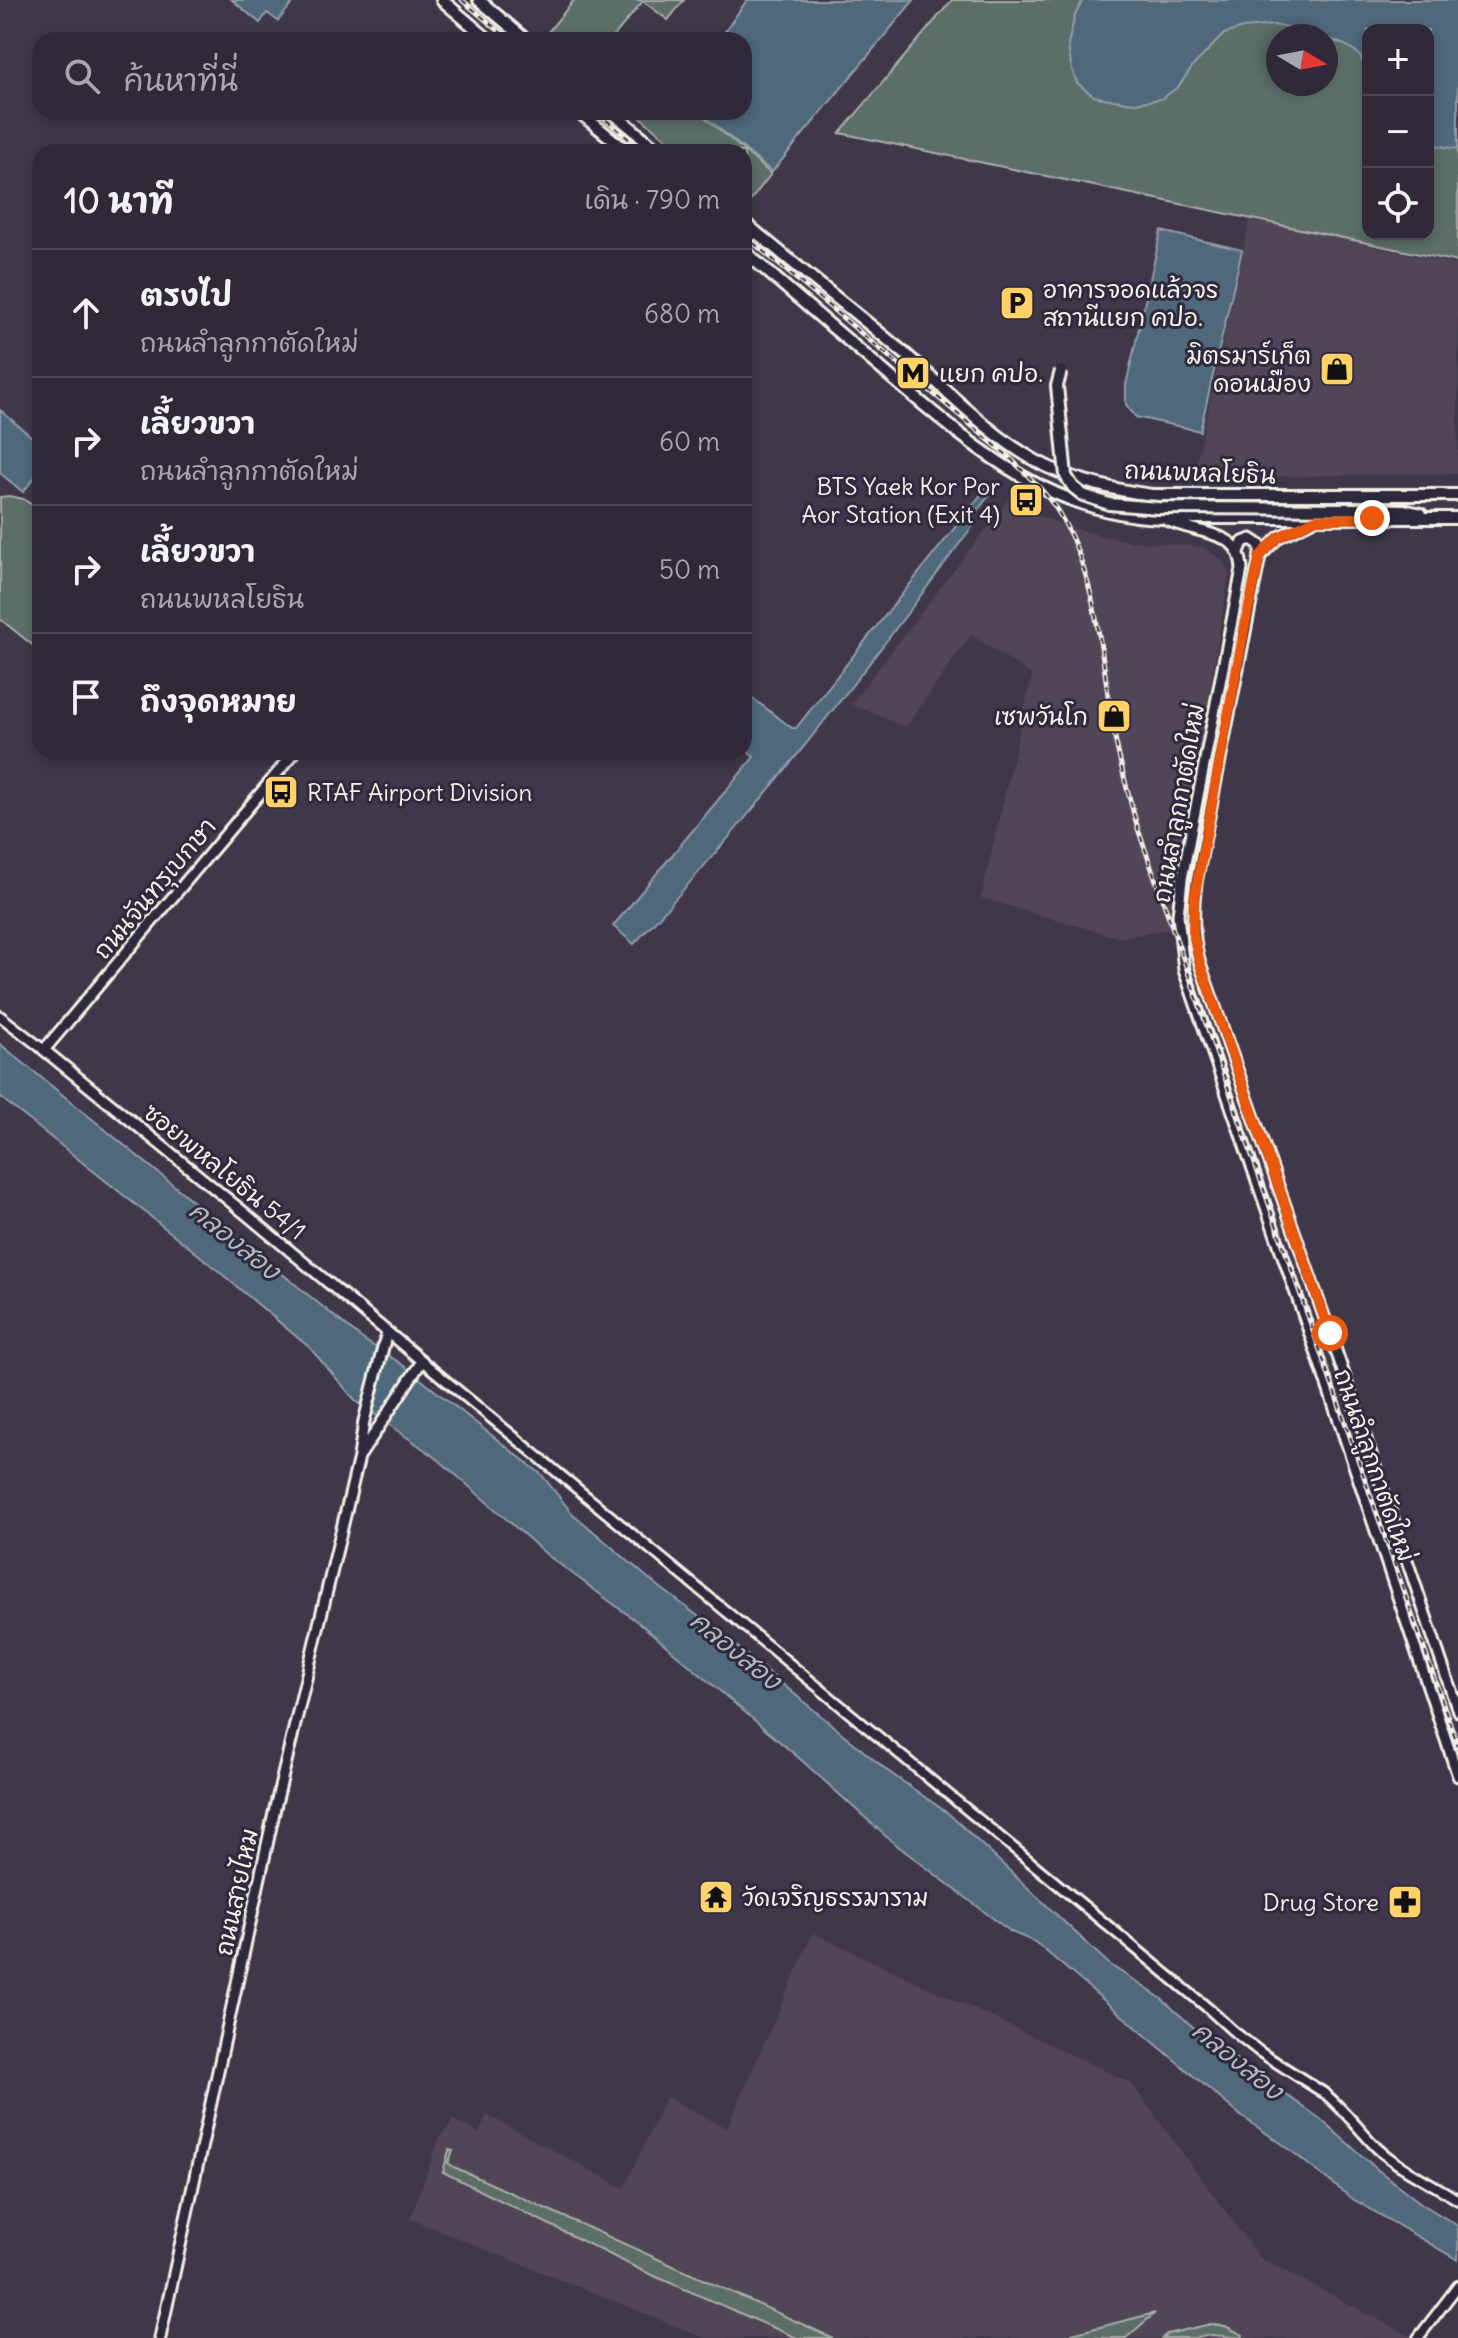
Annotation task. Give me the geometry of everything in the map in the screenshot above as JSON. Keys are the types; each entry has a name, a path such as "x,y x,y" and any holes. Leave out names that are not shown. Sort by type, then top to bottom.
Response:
{"main road":[{"path":"442,0 480,32"},
{"path":"479,0 517,32"},
{"path":"589,120 618,144"},
{"path":"622,120 650,144"},
{"name":"ถนนพหลโยธิน","path":"752,229 1002,438 1037,461 1079,478 1112,489 1171,496 1458,495"},
{"path":"752,235 756,232"},
{"name":"ถนนพหลโยธิน","path":"752,258 997,463 1057,496 1128,516 1162,518 1458,518"},
{"path":"1061,371 1057,386 1066,476 1073,487 1097,501 1158,508 1403,510 1443,518"},
{"path":"1162,518 1224,538 1239,552 1243,542 1251,539 1260,545 1260,556"},
{"path":"1260,556 1279,537 1316,519"},
{"name":"ถนนลำลูกกาตัดใหม่","path":"1239,552 1242,561 1240,580 1182,879 1178,915 1180,945 1187,982 1312,1340 1458,1776"},
{"name":"ถนนลำลูกกาตัดใหม่","path":"1260,556 1196,883 1193,933 1200,964 1330,1333 1458,1711"},
{"name":"ถนนจันทรุเบกษา","path":"44,1050 288,760"},
{"name":"ซอยพหลโยธิน 54/1","path":"44,1050 422,1361"},
{"name":"ถนนสายไหม","path":"160,2338 275,1808 387,1332"},
{"path":"1312,1340 1330,1333"},
{"name":"ถนนสายไหม","path":"359,1457 422,1361"}],"street":[{"name":"ซอยพหลโยธิน 54/1","path":"0,1016 44,1050"},
{"path":"422,1361 1232,2030 1338,2104 1390,2158 1458,2200"},
{"path":"1418,2338 1458,2286"}],"shaded area":[{"name":"มิตรมาร์เก็ต ดอนเมือง","path":"1250,219 1458,265 1458,473 1193,478"},
{"name":"เซพวันโก","path":"1008,500 1022,510 1099,535 1202,547 1222,560 1229,574 1170,929 1120,938 981,898 1032,675 971,635 906,727 851,704"},
{"path":"813,1933 1131,2083 1260,2258 1414,2338 705,2338 410,2219 439,2139 453,2120 479,2133 487,2115 624,2188 666,2097 727,2128"}],"green space":[{"path":"574,0 684,0 668,20 643,1 617,32 548,32"},
{"path":"952,0 1458,0 1458,262 840,133"},
{"path":"644,120 708,120 736,144 672,144"},
{"path":"752,158 771,174 752,198"},
{"path":"0,497 23,499 32,505 32,645 0,619"},
{"path":"449,2150 453,2151 448,2163 454,2167 833,2338 797,2338 643,2271 443,2172"},
{"path":"1155,2313 1126,2338 1072,2338 1072,2334"},
{"path":"1211,2324 1225,2326 1243,2335 1242,2338 1211,2335 1162,2338 1167,2334"}],"water":[{"path":"232,0 295,0 278,21 267,13 260,23"},
{"path":"747,0 914,0 772,172 752,156 752,144 738,144 709,120 752,120 752,32 725,32"},
{"path":"1083,0 1458,0 1458,149 1434,145 1434,24 1362,24 1362,60 1353,50 1338,43 1338,24 1266,24 1243,28 1224,34 1193,66 1178,87 1161,99 1134,103 1094,96 1077,83 1068,44 1075,15"},
{"path":"1161,231 1242,250 1200,431 1136,417 1126,405 1126,385"},
{"path":"0,410 32,437 32,481 23,492 0,473"},
{"path":"987,487 993,491 972,517 974,524 852,686 724,843 634,944 613,926 754,757 752,698 796,728"},
{"name":"คลองสอง","path":"0,1044 361,1338 400,1363 541,1474 572,1513 889,1772 949,1814 1109,1964 1162,1999 1201,2034 1319,2118 1422,2204 1458,2226 1458,2260 1351,2198 1241,2116 1035,1942 1011,1932 890,1840 643,1626 546,1554 439,1460 356,1401 310,1348 204,1259 0,1097"}],"railway":[{"path":"462,0 500,32"},
{"path":"606,120 635,144"},
{"path":"752,242 1008,456 1046,496 1070,534 1089,586 1114,735 1138,829 1458,1746"}],"place":[{"name":"อาคารจอดแล้วจร สถานีแยก คปอ.","path":"1017,303"},
{"name":"มิตรมาร์เก็ต ดอนเมือง","path":"1337,369"},
{"name":"แยก คปอ.","path":"913,373"},
{"name":"BTS Yaek Kor Por Aor Station (Exit 4)","path":"1026,500"},
{"name":"เซพวันโก","path":"1114,716"},
{"name":"RTAF Airport Division","path":"281,792"},
{"name":"วัดเจริญธรรมาราม","path":"716,1897"},
{"name":"Drug Store","path":"1405,1902"}],"route":[{"path":"1330,1333 1200,964 1193,933 1194,900 1260,556 1289,530 1316,519 1372,518"}]}
